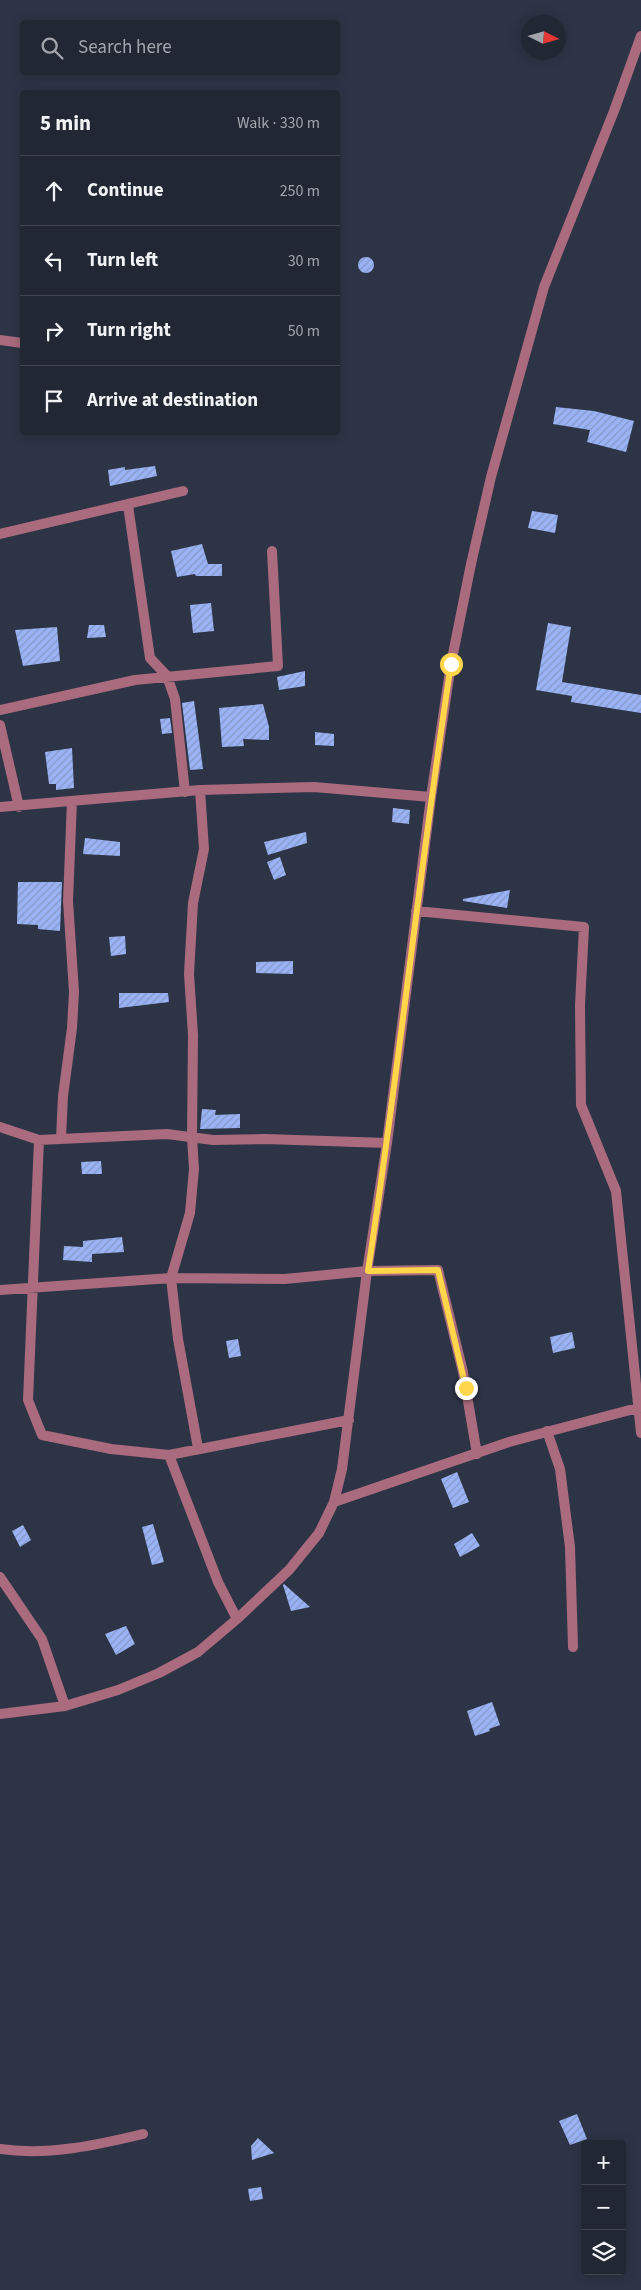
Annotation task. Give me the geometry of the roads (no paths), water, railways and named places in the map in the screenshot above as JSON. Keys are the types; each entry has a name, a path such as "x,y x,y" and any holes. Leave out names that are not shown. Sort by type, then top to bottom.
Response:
{"street":[{"path":"0,1714 65,1706 118,1690 159,1673 198,1652 237,1619 289,1570 320,1533 334,1502 342,1469 349,1420 387,1143 431,797 451,664 469,573 512,396 544,287 614,111 641,36"},
{"path":"0,340 20,343"},
{"path":"0,534 85,512 128,505 183,491"},
{"path":"128,505 150,658 167,676 175,699 184,792"},
{"path":"0,710 82,690 167,676 278,666 272,551"},
{"path":"0,725 19,807"},
{"path":"0,807 19,807 200,790 314,787 431,797"},
{"path":"198,1448 178,1339 171,1278 190,1213 194,1169 192,1137 193,1035 189,974 193,903 204,849 200,790"},
{"path":"61,1138 63,1096 72,1028 74,992 68,901 72,801"},
{"path":"416,911 584,928 580,1005 581,1105 616,1191 641,1432"},
{"path":"0,1128 39,1140 166,1134 213,1140 265,1139 387,1143"},
{"path":"39,1140 28,1400 42,1434 111,1449 169,1455 349,1420"},
{"path":"0,1290 171,1278 284,1279 368,1271 438,1270 463,1372 477,1454"},
{"path":"334,1502 404,1476 477,1454 509,1442 639,1407"},
{"path":"547,1431 560,1469 570,1547 573,1647"},
{"path":"169,1455 218,1582 237,1619"},
{"path":"0,1577 42,1639 65,1706"},
{"path":"0,2149 21,2152 92,2146 144,2134"}]}
